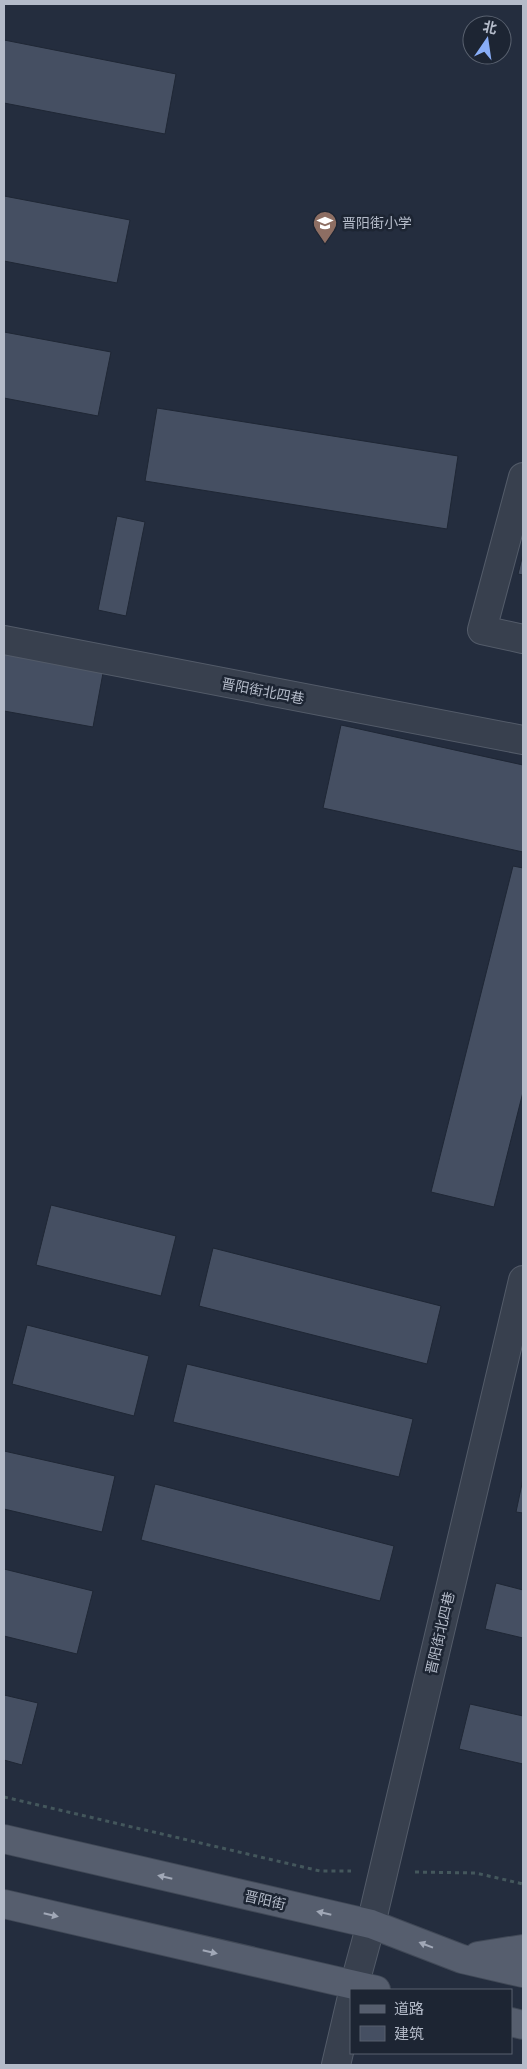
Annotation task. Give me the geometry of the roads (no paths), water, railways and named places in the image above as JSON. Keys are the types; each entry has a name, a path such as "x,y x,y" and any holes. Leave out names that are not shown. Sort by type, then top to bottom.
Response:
{"main road":[{"name":"晋阳街","path":"4,1839 371,1924 462,1959 523,1973"},
{"path":"4,1904 350,1990"},
{"path":"462,1959 523,1949"}],"street":[{"path":"523,477 482,630 523,639"},
{"name":"晋阳街北四巷","path":"4,640 523,740"},
{"name":"晋阳街北四巷","path":"360,1989 371,1924 523,1280"},
{"name":"晋阳街北四巷","path":"336,2065 350,2021"}],"place":[{"name":"晋阳街小学","path":"325,244"}]}
